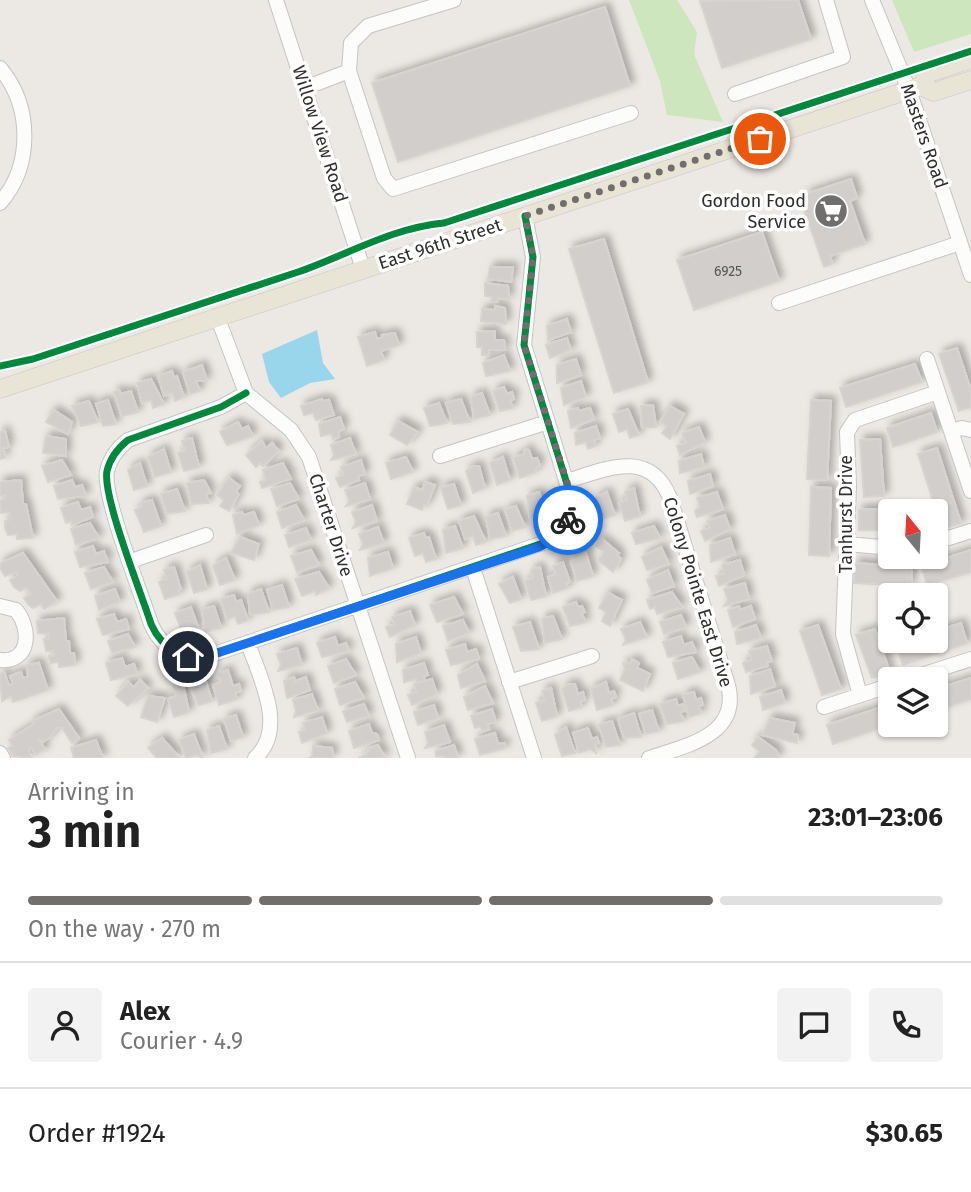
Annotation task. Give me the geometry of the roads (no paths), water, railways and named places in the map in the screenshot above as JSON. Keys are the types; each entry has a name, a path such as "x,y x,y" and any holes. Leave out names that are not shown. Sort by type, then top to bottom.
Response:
{"main road":[{"name":"East 96th Street","path":"0,388 915,88 929,73 971,59"},
{"name":"East 96th Street","path":"915,88 934,92 971,80"}],"street":[{"name":"Willow View Road","path":"276,0 363,269"},
{"path":"453,0 368,26 351,43 349,71 384,178 393,189 631,113"},
{"path":"735,94 843,57 826,0"},
{"name":"Masters Road","path":"872,0 915,88 971,275"},
{"path":"0,68 19,100 25,141 18,172 0,203"},
{"path":"305,88 349,71"},
{"path":"246,393 221,408 139,435 118,450 108,467 107,487 154,631 171,649 196,657 248,643 539,547 552,540 561,530 571,506 567,481 524,345 533,257 525,216"},
{"path":"779,303 960,243"},
{"name":"Charter Drive","path":"217,316 246,393 291,430 305,449 408,758"},
{"path":"928,359 938,392 964,427 971,491"},
{"name":"Tanhurst Drive","path":"860,695 843,634 848,428 859,419 938,392"},
{"path":"440,456 548,422"},
{"name":"Colony Pointe East Drive","path":"567,481 624,466 642,468 664,486 729,685 730,703 725,719 702,740 649,758"},
{"path":"948,538 971,531"},
{"path":"131,561 206,535"},
{"path":"847,544 878,547"},
{"path":"473,568 534,758"},
{"path":"0,606 12,607 19,613 26,631 28,649 9,661"},
{"path":"248,643 271,719 266,743 255,758"},
{"path":"509,682 593,656"},
{"path":"946,667 971,659"},
{"path":"824,707 878,689"},
{"path":"0,753 3,758"}],"water":[{"path":"317,330 323,363 335,379 310,383 281,398 269,382 262,354"}],"place":[{"name":"Gordon Food Service","path":"831,211"}]}
